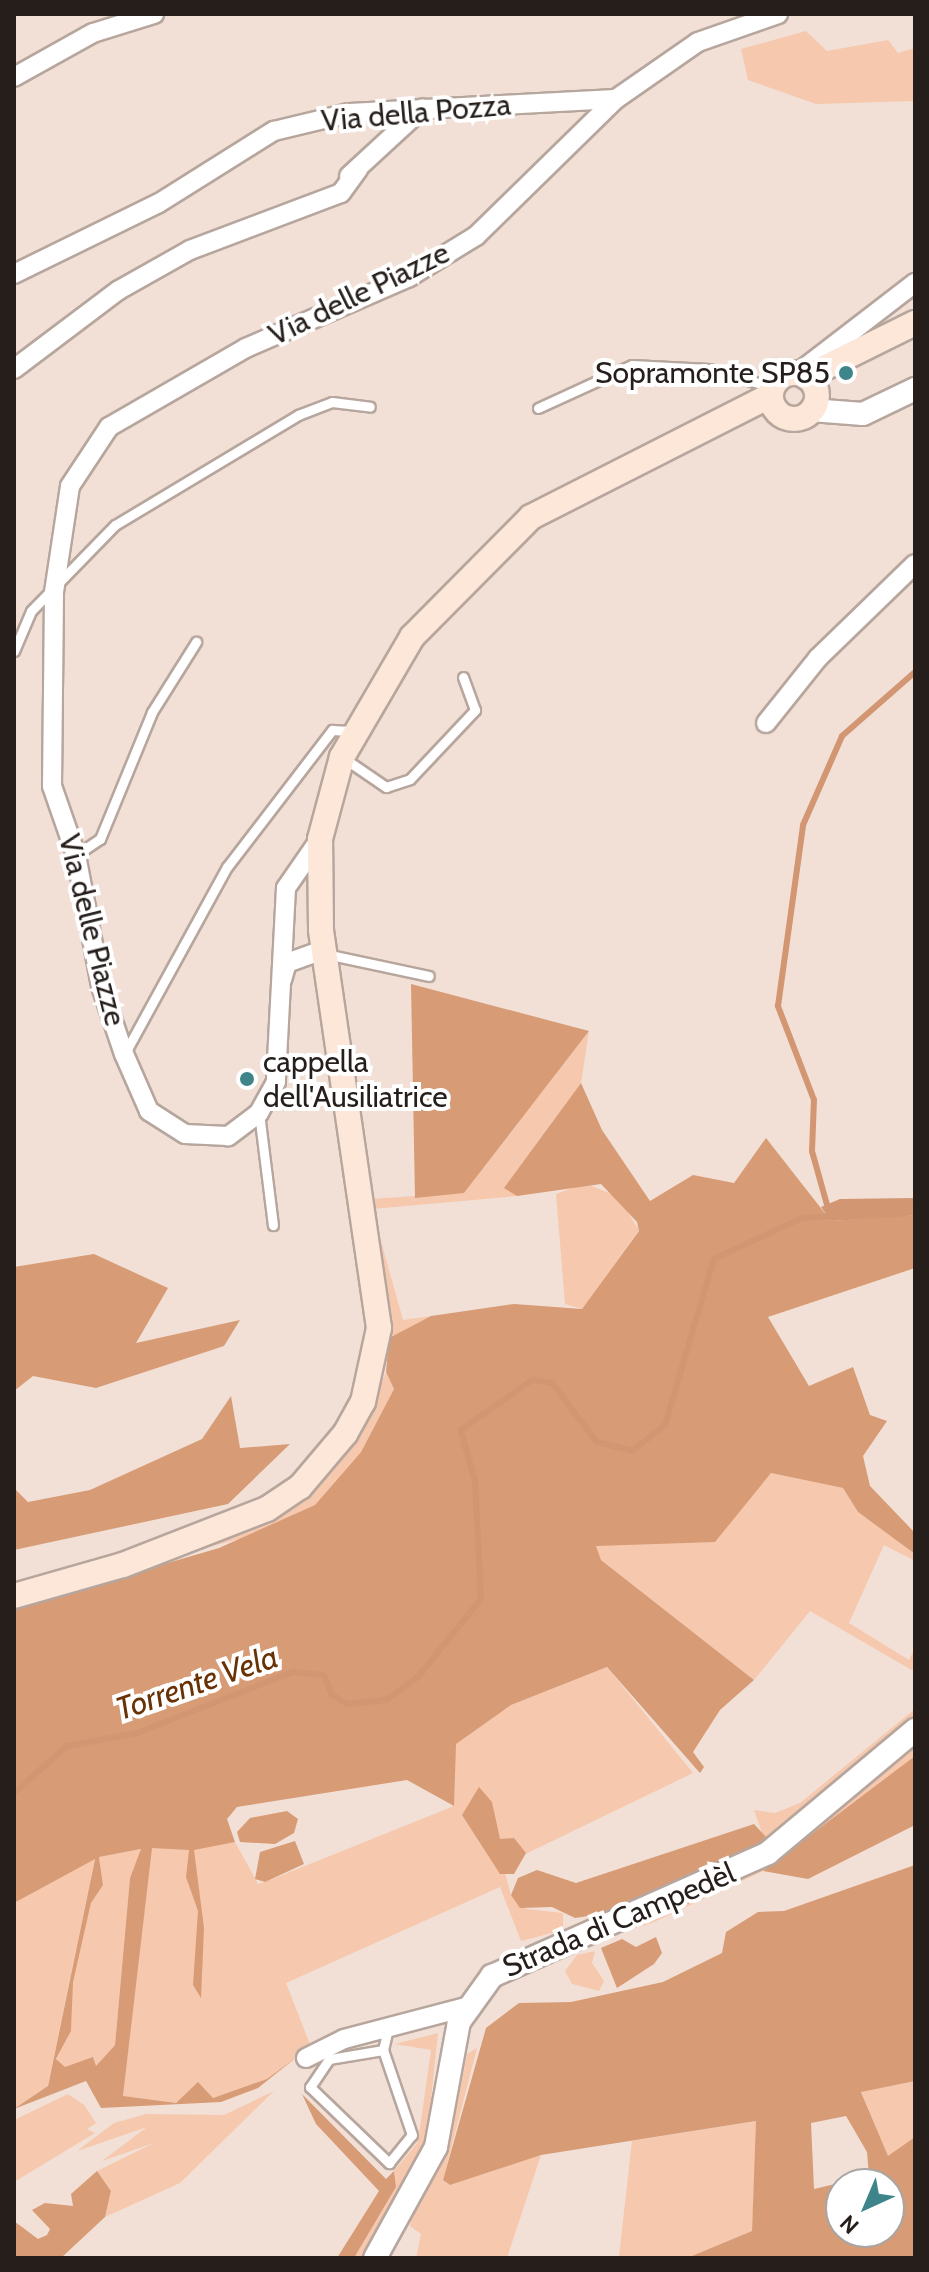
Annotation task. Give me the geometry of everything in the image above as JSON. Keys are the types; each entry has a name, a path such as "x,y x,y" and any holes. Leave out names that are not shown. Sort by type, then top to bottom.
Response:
{"main road":[{"path":"14,1596 123,1565 267,1509 326,1459 363,1402 375,1363 376,1286 323,951 320,839 342,757 354,731 412,637 531,517 802,375 915,323"},
{"path":"771,392 791,419 811,410 816,392 802,375"}],"street":[{"path":"14,77 122,18 154,14"},
{"name":"Via delle Piazze","path":"320,839 286,888 278,994 276,1082 259,1113 228,1136 185,1134 149,1111 124,1054 101,986 76,855 52,786 54,592 70,486 109,427 246,348 409,277 476,236 616,99 698,42 778,14"},
{"name":"Via della Pozza","path":"14,274 159,203 274,131 349,113 616,99"},
{"path":"14,369 119,290 190,250 341,193 358,170 423,108"},
{"path":"224,224 358,170"},
{"path":"802,375 915,283"},
{"path":"811,410 863,414 915,389"},
{"path":"766,723 818,658 915,564"},
{"name":"Via delle Piazze","path":"278,994 287,963 323,951"},
{"name":"Strada di Campedèl","path":"466,2007 508,1962 714,1882 768,1853 915,1730"},
{"path":"306,2058 388,2029 466,2007 436,2147 375,2258"}],"lane":[{"path":"538,408 632,365 709,369 771,392"},
{"path":"14,651 31,611 54,592 115,525 268,431 332,402 370,407"},
{"path":"76,855 100,839 152,712 196,642"},
{"path":"342,757 386,787 410,779 475,710 463,677"},
{"path":"124,1054 227,867 332,730 354,731"},
{"path":"323,951 429,976"},
{"path":"259,1113 273,1225"},
{"path":"383,2050 329,2059 310,2087 389,2163 412,2135 383,2050 388,2029"}],"shaded area":[{"path":"806,31 827,51 888,40 898,53 915,48 915,101 816,104 748,80 741,49"},
{"path":"411,984 589,1031 464,1193 415,1198"},
{"path":"589,1031 581,1083 505,1187 517,1196 372,1209 403,1320 431,1316 389,1338 369,1199 464,1193"},
{"path":"581,1083 602,1130 650,1201 693,1175 734,1183 766,1138 831,1221 915,1215 915,1268 768,1317 809,1386 853,1367 870,1415 887,1421 863,1456 870,1486 915,1533 915,1554 858,1512 843,1488 771,1473 715,1542 596,1546 601,1560 754,1680 720,1710 693,1752 704,1767 700,1773 607,1667 511,1705 456,1744 454,1806 407,1780 237,1807 227,1819 235,1842 194,1850 204,1928 201,1998 193,1985 198,1911 186,1877 189,1850 152,1848 123,2096 176,2103 198,2082 213,2098 267,2079 298,2056 258,2088 221,2102 101,2108 86,2081 14,2109 48,2086 95,1859 14,1903 14,1608 219,1548 315,1505 361,1452 394,1389 386,1372 389,1338 431,1316 514,1304 582,1309 639,1231 637,1222 601,1184 517,1196 504,1188","holes":["141,1849 130,1878 115,2045 96,2066 93,2057 65,2067 56,2059 71,2031 73,1982 91,1903 103,1885 99,1857"]},
{"path":"585,1183 618,1197 639,1230 582,1309 565,1304 556,1194"},
{"path":"915,1198 915,1215 898,1217 831,1221 821,1207 840,1199"},
{"path":"94,1254 168,1288 136,1343 240,1320 224,1346 96,1388 33,1376 14,1391 14,1267"},
{"path":"386,1372 394,1389 361,1452 315,1505 289,1521 292,1548 235,1540 193,1551 248,1529 321,1483 359,1437"},
{"path":"231,1396 240,1448 290,1444 228,1504 14,1550 14,1488 28,1502 90,1490 202,1439"},
{"path":"771,1473 843,1488 858,1512 915,1554 915,1561 884,1545 849,1623 909,1660 915,1648 915,1672 810,1611 754,1680 601,1560 596,1546 609,1541 714,1542"},
{"path":"607,1667 693,1773 503,1865 511,1895 527,1909 563,1913 563,1930 521,1941 500,1887 286,1983 311,2047 267,2079 213,2098 198,2083 176,2103 123,2097 151,1848 235,1842 258,1884 265,1882 454,1806 455,1744 511,1705"},
{"path":"915,1709 915,1717 765,1842 754,1810 775,1813 800,1803"},
{"path":"915,1744 915,1756 866,1798 763,1871 654,1922 556,1953 761,1867"},
{"path":"915,1756 915,1825 808,1879 763,1871"},
{"path":"479,1787 492,1802 500,1839 514,1838 526,1853 514,1874 500,1874 462,1815"},
{"path":"287,1811 298,1819 294,1833 275,1844 240,1842 237,1832 250,1818"},
{"path":"754,1824 766,1837 760,1846 607,1913 575,1918 552,1907 520,1908 511,1895 518,1878 537,1870 576,1883"},
{"path":"295,1841 304,1864 265,1882 255,1879 260,1852"},
{"path":"142,1849 130,1878 115,2045 95,2067 65,2067 56,2060 71,2031 72,1982 91,1903 103,1885 99,1857"},
{"path":"95,1858 46,2094 14,2109 14,1903"},
{"path":"915,1865 915,2081 861,2092 888,2156 915,2137 915,2258 687,2258 752,2231 756,2121 541,2155 450,2185 443,2180 486,2028 519,2003 571,2002 663,1982 722,1953 726,1932 758,1912 784,1911"},
{"path":"656,1937 662,1953 654,1964 617,1988 601,1948 622,1939 636,1947"},
{"path":"595,1951 592,1963 604,1981 599,1991 572,1984 565,1971 577,1955"},
{"path":"438,2033 427,2137 398,2201 363,2258 354,2258 396,2187 394,2171 418,2142 431,2050 395,2044"},
{"path":"477,2048 443,2180 450,2185 541,2155 507,2258 416,2258 421,2234 410,2226 412,2216 448,2152 467,2054"},
{"path":"915,2081 915,2137 888,2157 861,2091"},
{"path":"274,2091 180,2183 105,2217 111,2191 97,2171 154,2143 102,2161 147,2127 77,2151 114,2123 146,2114 224,2115"},
{"path":"68,2094 84,2105 96,2123 87,2129 95,2133 14,2182 14,2120"},
{"path":"302,2094 386,2179 394,2171 396,2187 354,2258 337,2258 379,2191 316,2124"},
{"path":"757,2121 752,2231 687,2258 619,2256 632,2141"},
{"path":"97,2171 111,2191 105,2217 61,2258 14,2258 14,2221 38,2239 47,2235 50,2229 32,2210 45,2203 73,2206 71,2194"}],"waterway":[{"path":"829,1212 812,1151 814,1100 778,1006 803,825 842,736 915,672"},
{"name":"Torrente Vela","path":"14,1793 67,1746 137,1733 293,1672 324,1675 332,1695 347,1704 386,1700 418,1677 481,1599 475,1482 461,1430 532,1380 552,1383 597,1442 632,1451 665,1425 714,1259 802,1218 834,1216"}],"place":[{"name":"Sopramonte SP85","path":"846,373"},
{"name":"cappella dell'Ausiliatrice","path":"247,1079"}]}
